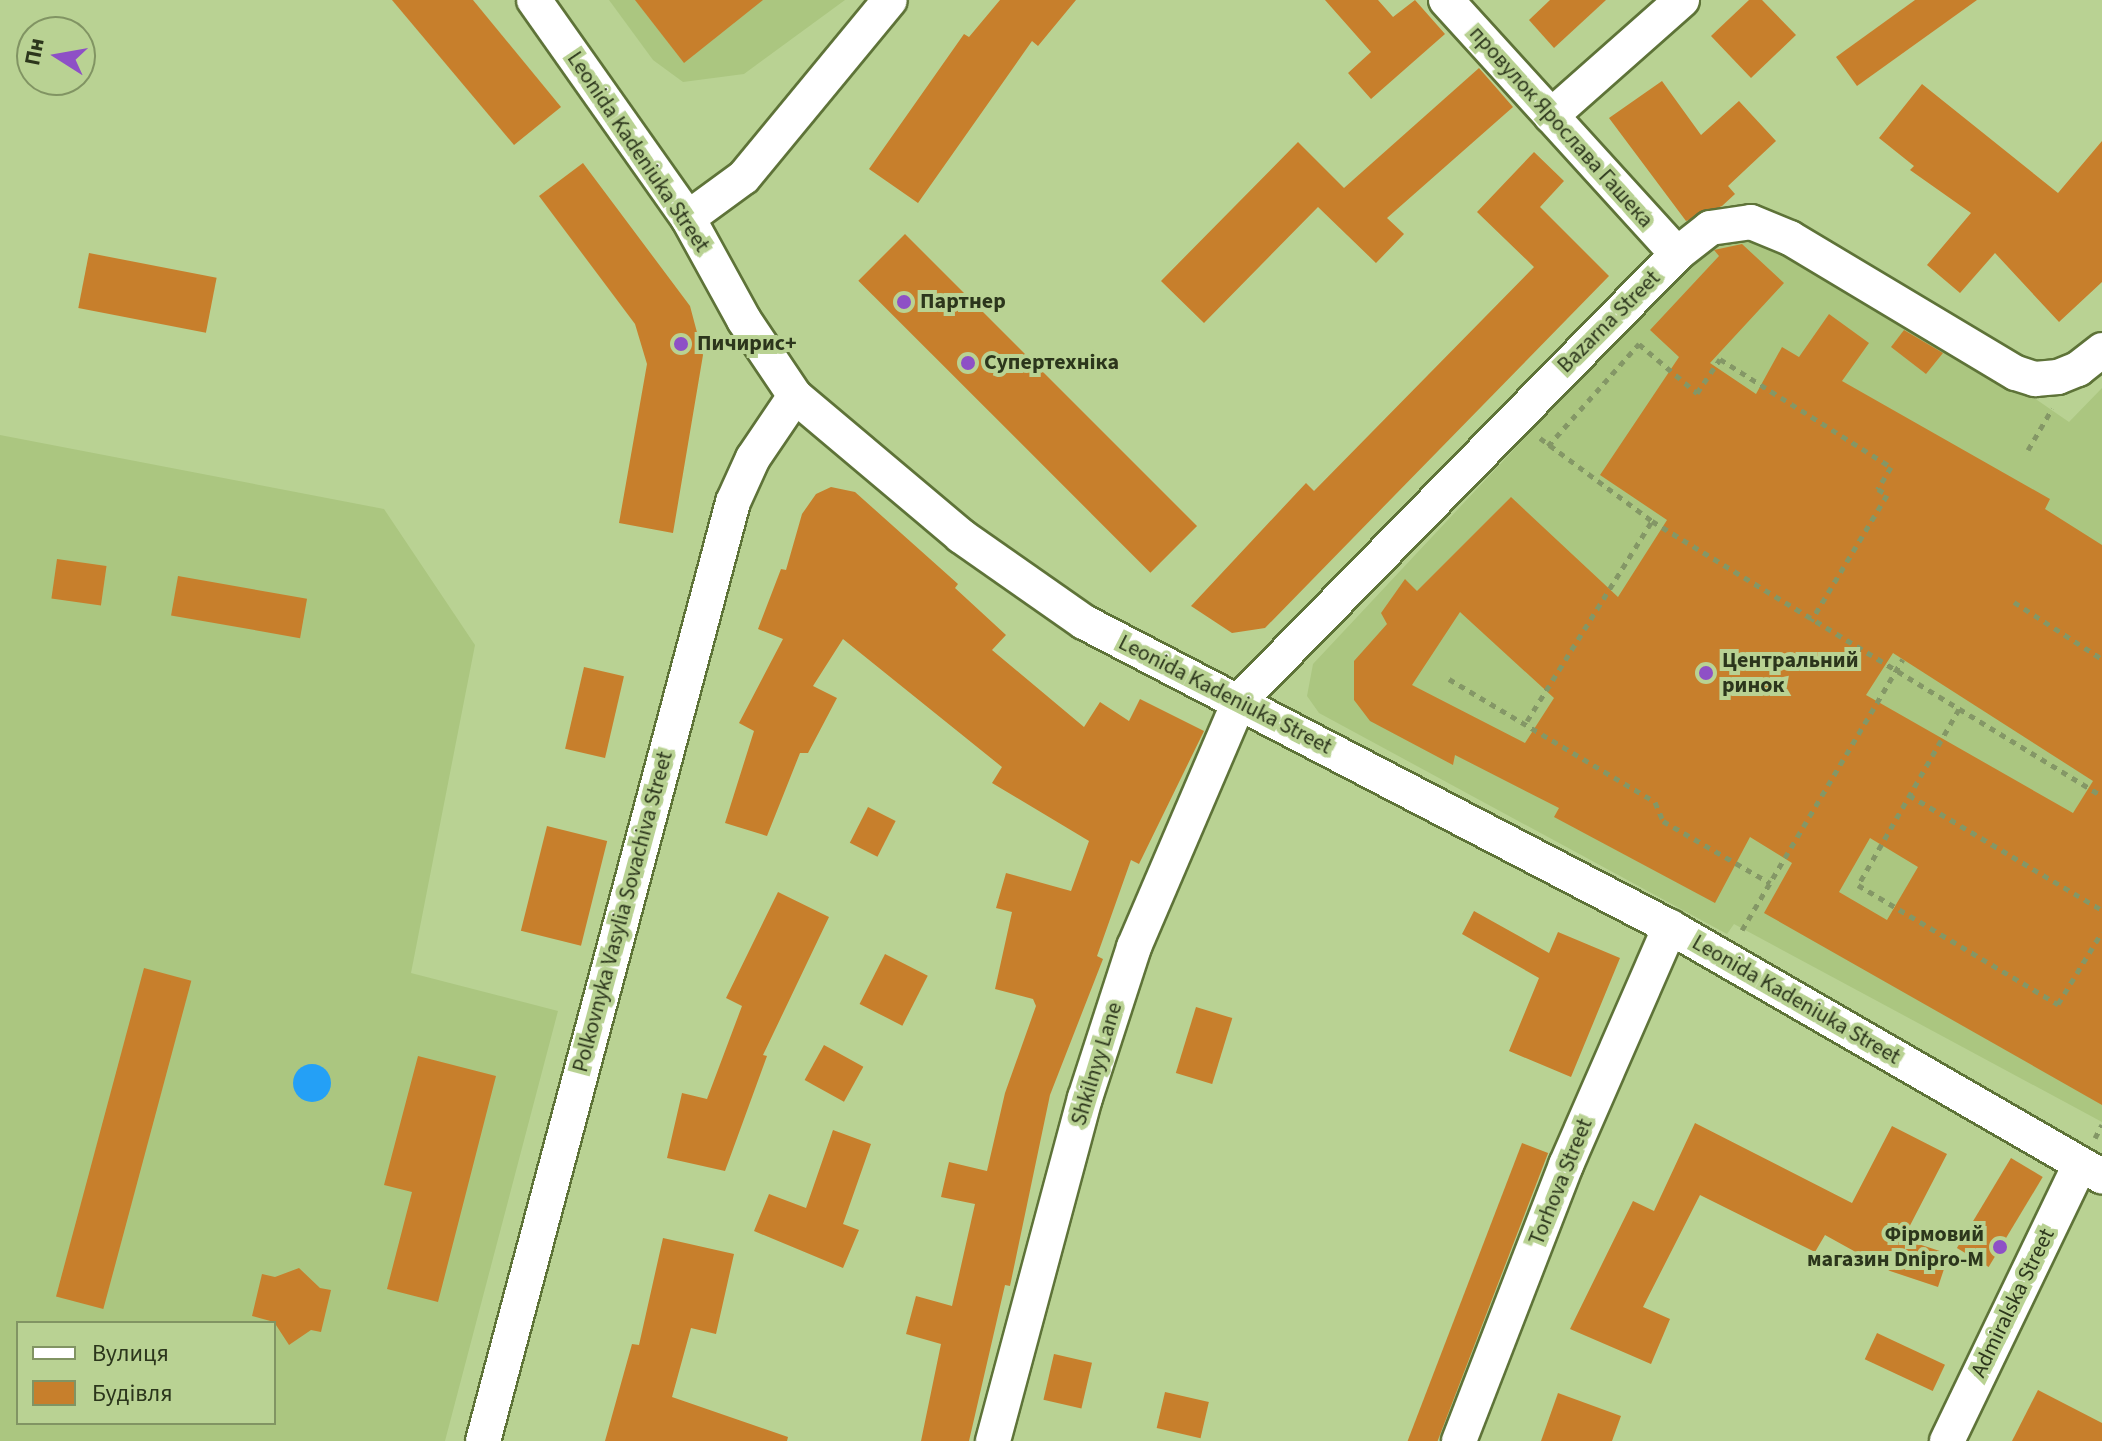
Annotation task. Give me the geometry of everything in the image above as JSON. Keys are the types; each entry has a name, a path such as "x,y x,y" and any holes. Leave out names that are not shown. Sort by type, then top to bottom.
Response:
{"street":[{"name":"Leonida Kadeniuka Street","path":"534,0 688,218 744,320 795,396 961,536 1084,622 1240,700 1670,927 2091,1170"},
{"path":"688,218 744,177 890,0"},
{"name":"провулок Ярослава Гашека","path":"1446,0 1677,254"},
{"path":"1551,116 1682,0"},
{"name":"Bazarna Street","path":"1240,700 1677,254 1710,228 1751,222 1790,238 1915,309 1986,359 2035,379 2058,377"},
{"path":"2058,377 2102,350"},
{"name":"Polkovnyka Vasylia Sovachiva Street","path":"483,1441 733,502 753,458 795,396"},
{"name":"Shkilnyy Lane","path":"993,1441 1085,1098 1134,947 1240,700"},
{"name":"Torhova Street","path":"1459,1441 1566,1165 1670,927"},
{"name":"Admiralska Street","path":"1947,1441 2091,1170"}],"path":[{"path":"1548,446 1639,344 1697,393 1720,359 1891,467 1878,489 1887,495 1811,621"},
{"path":"2028,450 2051,410 2058,377"},
{"path":"1518,415 1548,446 1652,521 1811,621 2102,796"},
{"path":"1527,721 1652,521"},
{"path":"2014,602 2102,659"},
{"path":"1727,960 1903,659"},
{"path":"1449,679 1527,721 1655,802 1663,821 1770,883"},
{"path":"1959,709 1858,885 2058,1004 2102,932"},
{"path":"1909,795 2102,910"}],"shaded area":[{"path":"609,0 845,0 744,74 683,82 653,60"},
{"name":"Центральний ринок","path":"1760,237 1930,326 2069,422 2102,388 2102,1122 1734,924 1727,934 1319,713 1307,696 1313,664 1710,240"},
{"path":"0,435 384,509 475,645 411,973 558,1011 445,1441 0,1441"}],"water":[{"path":"312,1064 325,1070 331,1083 325,1096 312,1102 299,1096 293,1083 299,1070"}],"building":[{"path":"392,0 473,0 561,107 514,145"},
{"path":"635,0 763,0 684,63"},
{"path":"1000,0 1076,0 1038,46 1032,41 918,203 869,169 964,34 969,37"},
{"path":"1325,0 1378,0 1393,17 1415,0 1445,34 1371,99 1348,73 1371,52"},
{"path":"1550,0 1606,0 1554,48 1529,20"},
{"path":"1749,0 1762,0 1796,35 1751,78 1711,36"},
{"path":"1915,0 1977,0 1857,86 1836,57"},
{"path":"1479,68 1513,107 1387,218 1404,234 1376,263 1318,207 1204,323 1161,281 1298,142 1344,188"},
{"path":"1662,81 1701,135 1739,101 1776,141 1728,186 1735,194 1722,206 1686,221 1609,118"},
{"path":"1922,84 2058,193 2102,141 2102,282 2059,322 1995,253 1960,293 1927,265 1971,213 1910,170 1914,166 1879,138"},
{"path":"1534,152 1564,181 1540,207 1609,276 1265,628 1232,633 1191,606 1306,483 1314,491 1534,267 1477,212"},
{"path":"583,163 690,306 703,355 673,533 619,523 647,364 635,324 539,196"},
{"path":"905,234 1197,526 1150,573 858,281"},
{"name":"Центральний ринок","path":"1742,244 1784,283 1710,363 1756,394 1782,347 1799,357 1829,314 1869,343 1842,381 2050,499 2045,509 2102,545 2102,1105 1764,913 1792,863 1750,837 1715,903 1554,817 1559,808 1455,755 1453,765 1370,721 1354,700 1354,661 1387,624 1381,613 1405,579 1417,591 1511,497 1618,597 1667,520 1600,475 1679,357 1650,330 1719,256 1714,250","holes":["1460,612 1554,698 1525,743 1412,685","1893,653 2093,781 2073,813 1866,695","1870,838 1918,867 1887,920 1839,892"]},
{"path":"89,253 217,278 206,333 78,308"},
{"path":"1904,330 1943,353 1926,374 1891,347"},
{"path":"831,487 855,492 958,584 955,588 1006,635 992,650 1084,727 1100,702 1129,721 1140,699 1204,731 1139,864 1131,860 1097,956 1103,959 1050,1095 1010,1286 1005,1285 969,1441 921,1441 941,1344 906,1334 916,1296 952,1306 975,1204 941,1197 949,1162 987,1171 1005,1093 1036,1006 1033,999 995,989 1012,912 996,908 1006,873 1071,891 1089,841 992,783 1002,767 843,639 813,686 837,698 808,753 800,753 767,836 725,823 754,731 739,723 783,639 758,629 781,569 786,570 802,514 816,494"},
{"path":"57,559 107,566 101,606 51,599"},
{"path":"178,576 307,599 300,638 171,615"},
{"path":"584,667 624,676 605,758 565,749"},
{"path":"868,807 896,821 877,857 850,843"},
{"path":"547,826 607,841 581,946 521,931"},
{"path":"778,892 829,917 763,1055 767,1056 725,1171 667,1158 682,1093 707,1099 742,1006 726,998"},
{"path":"1474,911 1549,953 1558,932 1620,958 1571,1077 1509,1051 1539,978 1462,934"},
{"path":"885,954 928,976 902,1026 860,1004"},
{"path":"144,968 191,981 103,1309 56,1296"},
{"path":"1196,1007 1232,1018 1212,1084 1176,1073"},
{"path":"824,1045 863,1067 844,1102 805,1080"},
{"path":"418,1056 496,1076 438,1302 387,1289 412,1192 384,1185"},
{"path":"1695,1123 1852,1203 1892,1126 1947,1154 1903,1239 1949,1254 1938,1287 1890,1271 1825,1235 1815,1252 1700,1195 1643,1307 1670,1319 1651,1364 1570,1329 1633,1201 1654,1211"},
{"path":"833,1130 871,1144 843,1224 859,1230 843,1268 754,1231 769,1194 806,1208"},
{"path":"1522,1143 1548,1153 1438,1441 1408,1441"},
{"path":"2011,1158 2043,1177 1989,1267 1957,1248"},
{"path":"663,1238 734,1254 716,1334 691,1328 672,1397 788,1437 787,1441 605,1441 632,1344 639,1345"},
{"path":"299,1268 320,1288 331,1290 321,1332 311,1330 289,1345 276,1321 252,1316 262,1274 275,1277"},
{"path":"1877,1333 1945,1365 1933,1391 1865,1359"},
{"path":"1054,1354 1092,1363 1081,1409 1043,1400"},
{"path":"2038,1390 2102,1423 2102,1441 2012,1441"},
{"path":"1165,1392 1209,1402 1201,1438 1157,1428"},
{"path":"1558,1393 1621,1416 1612,1441 1541,1441"}],"place":[{"name":"Партнер","path":"904,302"},
{"name":"Пичирис+","path":"681,344"},
{"name":"Супертехніка","path":"968,363"},
{"name":"Центральний ринок","path":"1706,673"},
{"name":"Фірмовий магазин Dnipro-M","path":"2000,1247"}]}
